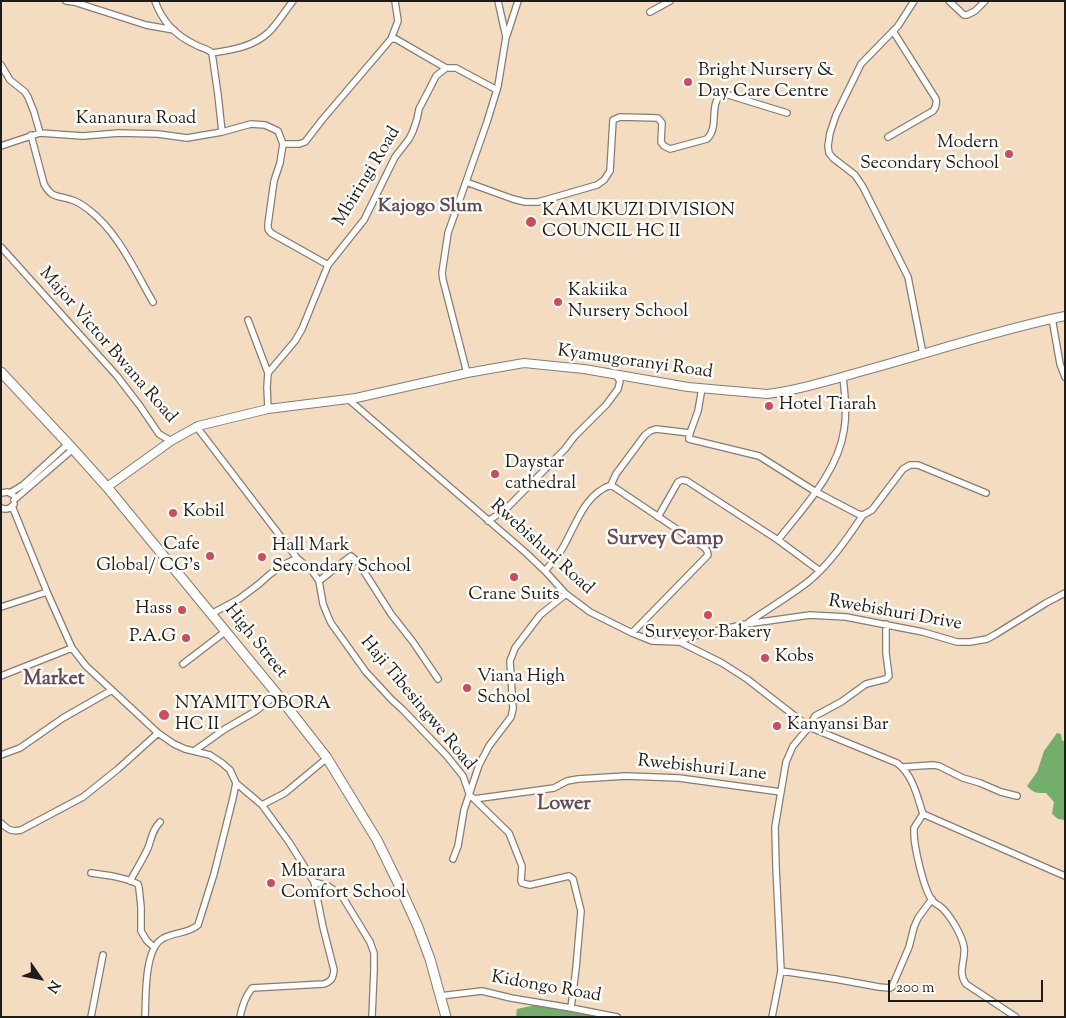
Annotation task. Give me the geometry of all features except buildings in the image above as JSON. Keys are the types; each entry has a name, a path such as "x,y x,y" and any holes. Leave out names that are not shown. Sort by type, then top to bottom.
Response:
{"main road":[{"name":"High Street","path":"1,372 107,487 277,694 327,758 377,840 400,887 430,959 446,1017"}],"street":[{"path":"66,1 146,25 174,30"},
{"path":"155,1 165,21 174,30 185,40 212,53 248,46 265,36 271,31 292,2"},
{"path":"328,265 271,233 268,229 274,181 280,163 283,144 306,142 322,120 391,39 398,22 395,1"},
{"path":"498,1 506,37"},
{"path":"467,373 442,280 442,273 448,233 497,90 506,37 518,1"},
{"path":"650,12 670,1"},
{"path":"914,1 894,31 861,64 836,114 828,146 829,153 833,158 855,175 863,187 908,277 923,354"},
{"path":"949,1 964,15 968,15 985,1"},
{"path":"888,137 933,111 937,103 894,31"},
{"path":"391,39 396,39 446,68 456,68 497,90"},
{"path":"212,53 222,132"},
{"path":"1,65 10,80 25,92 34,112 40,133"},
{"name":"Mbiringi Road","path":"268,373 295,341 302,329 328,265 364,220 396,156 413,131 418,119 419,109 436,76 446,68"},
{"path":"466,182 513,199 538,202 597,185 604,180 610,171 614,119 620,117 658,118 662,123 661,142 670,149 707,139 711,135 714,126 717,97 722,93 788,113"},
{"name":"Kananura Road","path":"1,146 40,133 84,136 119,133 158,134 187,138 222,132 251,124 265,125 278,131 283,144"},
{"path":"31,135 47,191 54,196 73,200 81,204 107,227 120,244 153,302"},
{"name":"Major Victor Bwana Road","path":"1,247 117,376 159,434 171,441"},
{"name":"Kyamugoranyi Road","path":"107,487 171,441 196,426 268,409 348,399 467,373 524,363 559,366 688,387 767,394 843,377 1052,318 1065,316"},
{"path":"1052,318 1060,364 1065,377"},
{"path":"248,320 268,373 268,409"},
{"path":"488,520 506,509 566,449 574,437 606,405 618,389 620,381 616,375"},
{"path":"778,540 816,492 830,470 838,452 844,432 846,414 843,377"},
{"path":"702,388 698,411 689,439 759,456 816,492 863,515"},
{"name":"Rwebishuri Road","path":"348,399 488,520 545,571 566,594 590,612 652,641 680,642 690,646 722,663 747,680 809,727 903,767"},
{"path":"196,426 297,558 312,571 319,581 351,556 358,562 438,679"},
{"path":"545,571 562,548 582,508 602,488 611,485 616,474 645,435 656,429 690,433"},
{"path":"1,493 10,493 23,485 71,446"},
{"path":"71,446 14,500 12,506 46,592 72,648 86,666 158,733 185,749 210,755 230,770 236,783 262,805 289,842 314,882 334,970 330,982 324,984 252,988 242,1004 240,1017"},
{"path":"746,624 820,571 863,515 872,510 903,469 910,465 918,465 986,493"},
{"path":"658,517 678,482 682,480 687,481 778,540 820,571"},
{"path":"611,485 705,548 708,555 632,633"},
{"path":"10,493 14,500"},
{"path":"1,508 6,509 12,506"},
{"path":"212,614 239,599 268,575 297,558"},
{"name":"Haji Tibesingwe Road","path":"319,581 323,604 331,623 366,672 434,742 463,776 472,797"},
{"path":"1,607 46,592"},
{"name":"Rwebishuri Drive","path":"680,642 689,637 746,624 810,615 846,617 923,632 957,642 970,642 987,639 1065,593"},
{"path":"453,859 458,846 464,810 472,797 479,765 489,746 511,717 513,709 510,661 515,648 540,615 566,594"},
{"path":"772,1017 781,971 776,828 786,762 793,746 809,727 815,716 866,684 886,679 888,676 886,624"},
{"path":"182,664 226,632"},
{"path":"1,676 72,648"},
{"path":"1,755 20,748 63,718 112,690"},
{"path":"194,751 225,729 256,711 277,694"},
{"path":"1,823 7,829 21,830 83,797 158,733"},
{"path":"262,805 285,792 327,758"},
{"path":"903,767 939,766 964,778 1017,796"},
{"path":"903,767 914,786 923,814 1065,876"},
{"name":"Rwebishuri Lane","path":"472,797 554,788 578,778 626,776 679,778 780,792"},
{"path":"145,1017 145,984 154,948 162,939 194,929 198,924 214,874 234,798 236,783"},
{"path":"472,797 509,833 522,866 522,883 530,885 568,876 573,879 581,911 571,1008"},
{"path":"923,814 914,828 914,837 922,874 932,899 950,918 961,937 964,947 963,980 966,984 1016,1017"},
{"path":"130,881 148,847 153,829 160,822"},
{"path":"91,873 107,875 138,884 141,930 147,941 154,948"},
{"path":"314,882 328,886 342,896 370,942 374,953 372,1017"},
{"path":"781,971 890,988 918,918 932,899"},
{"path":"91,1017 103,956"},
{"name":"Kidongo Road","path":"440,996 482,991 617,1017"}],"green space":[{"path":"1057,733 1061,734 1062,740 1065,742 1065,820 1058,819 1052,814 1054,802 1046,793 1035,792 1027,786 1037,772 1044,751"},
{"path":"536,1005 600,1017 516,1017 517,1009"}],"place":[{"name":"Bright Nursery & Day Care Centre","path":"688,82"},
{"name":"Modern Secondary School","path":"1009,154"},
{"name":"KAMUKUZI DIVISION COUNCIL HC II","path":"531,222"},
{"name":"Kakiika Nursery School","path":"558,302"},
{"name":"Hotel Tiarah","path":"769,406"},
{"name":"Daystar cathedral","path":"495,474"},
{"name":"Kobil","path":"173,513"},
{"name":"Cafe Global/ CG's","path":"210,556"},
{"name":"Hall Mark Secondary School","path":"262,557"},
{"name":"Crane Suits","path":"514,577"},
{"name":"Hass","path":"182,610"},
{"name":"Surveyor Bakery","path":"708,615"},
{"name":"P.A.G","path":"186,638"},
{"name":"Kobs","path":"765,658"},
{"name":"Viana High School","path":"467,688"},
{"name":"NYAMITYOBORA HC II","path":"164,715"},
{"name":"Kanyansi Bar","path":"777,726"},
{"name":"Mbarara Comfort School","path":"271,883"}],"district":[{"name":"Kajogo Slum","path":"430,208"},
{"name":"Survey Camp","path":"665,541"},
{"name":"Market","path":"54,681"},
{"name":"Lower","path":"564,806"}]}
